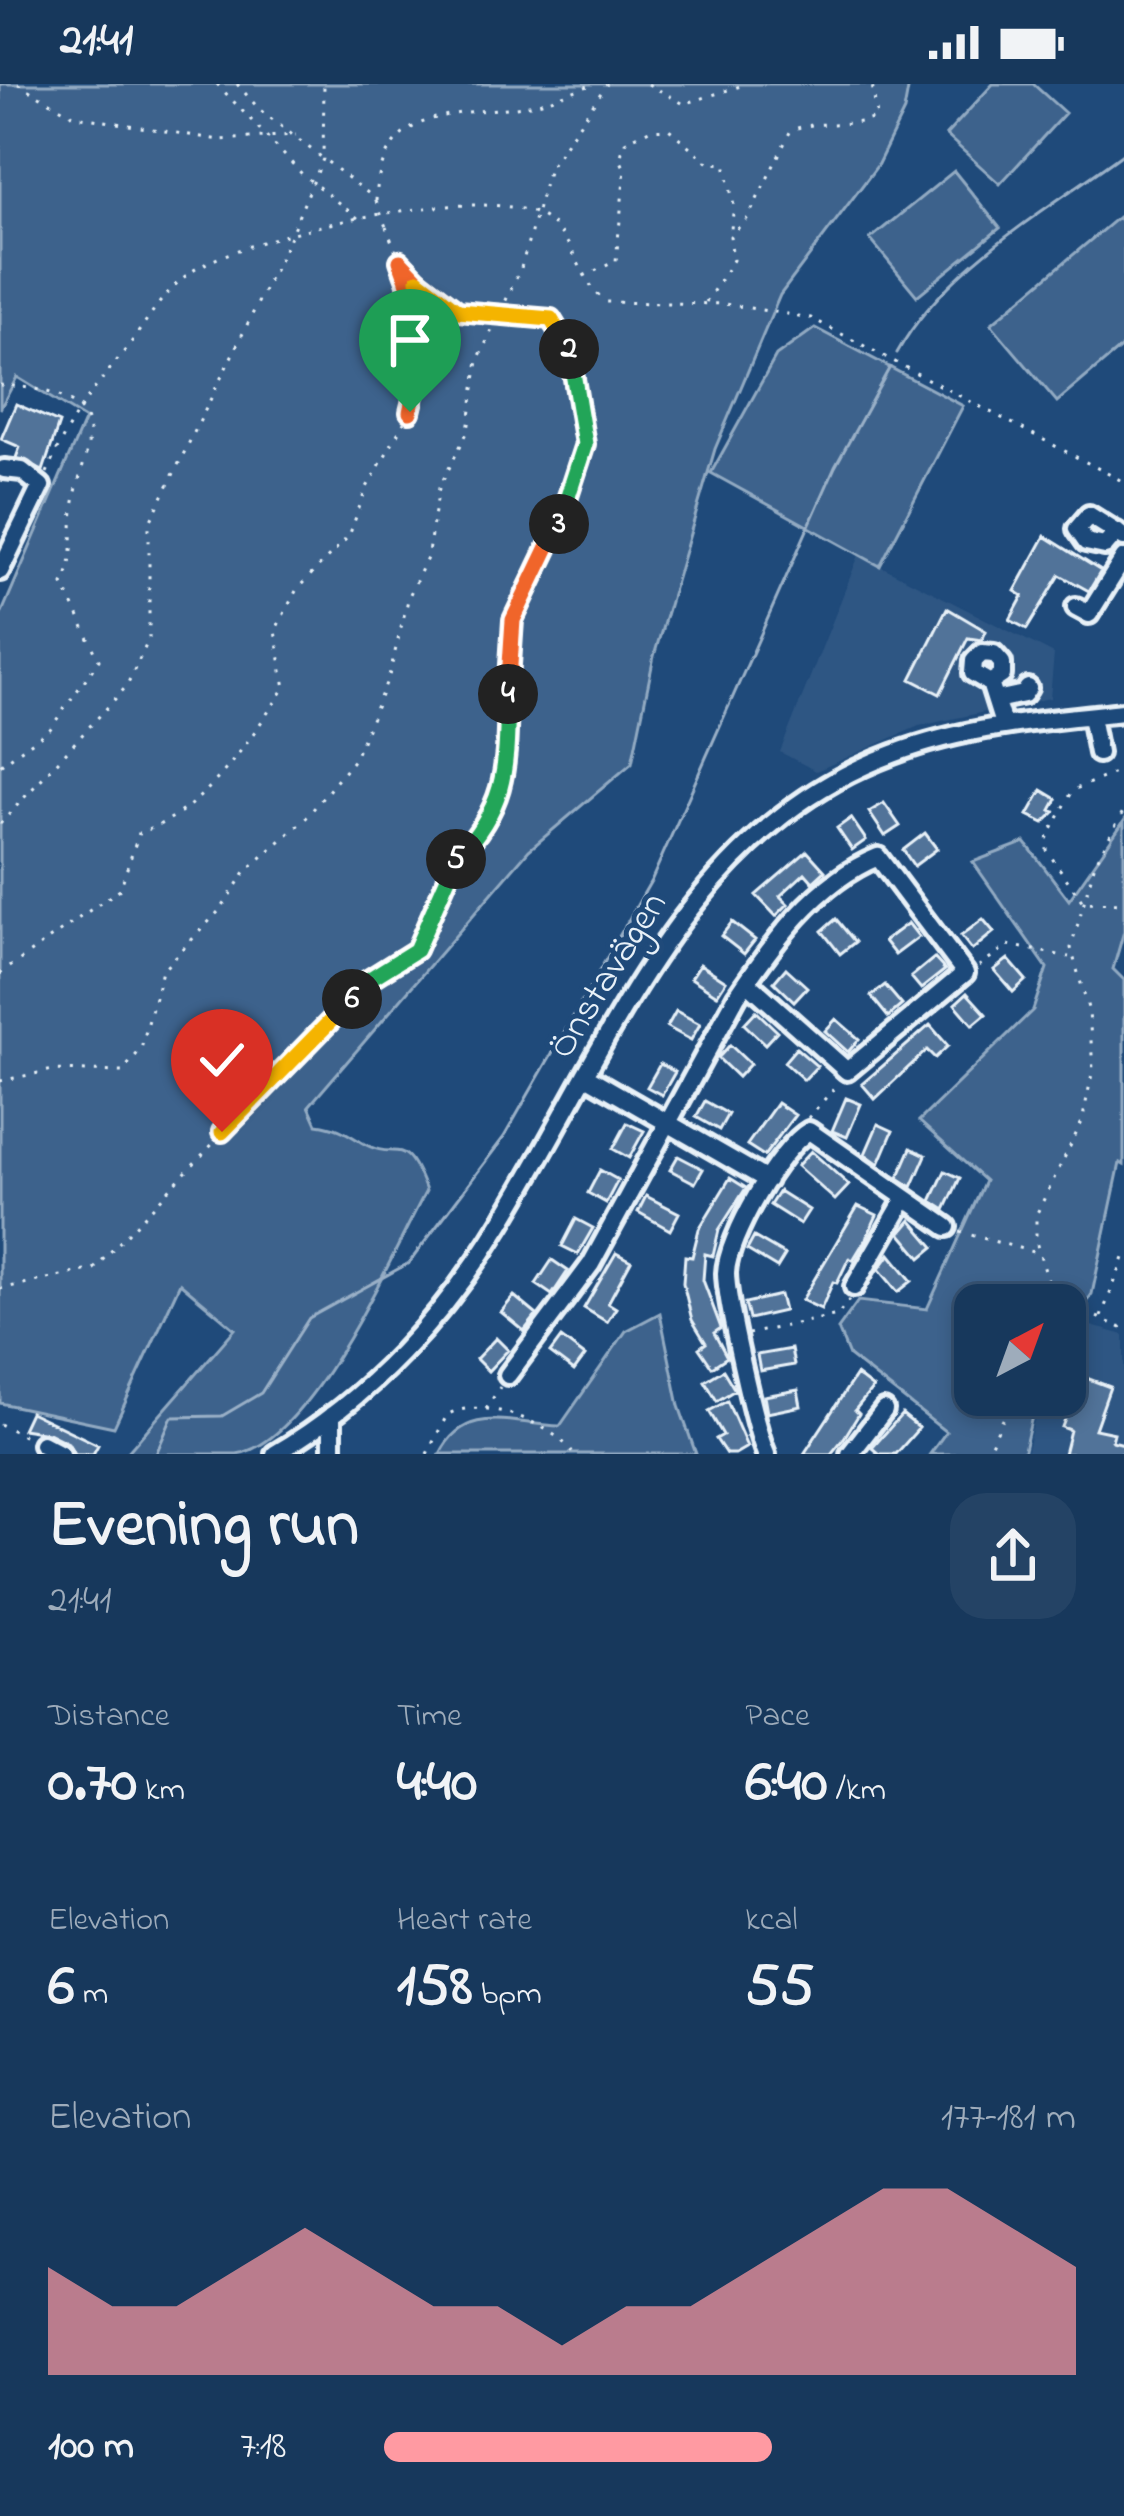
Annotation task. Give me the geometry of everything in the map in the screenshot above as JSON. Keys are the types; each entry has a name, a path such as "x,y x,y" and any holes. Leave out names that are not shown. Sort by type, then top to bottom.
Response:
{"street":[{"path":"0,571 41,485 22,471 4,469"},
{"path":"1076,607 1089,614 1124,558"},
{"path":"1003,724 993,692 1028,688"},
{"name":"Önstavägen","path":"274,1454 332,1414 415,1340 462,1282 678,920 742,847 812,793 894,753 1003,724 1124,712"},
{"path":"1091,716 1098,753"},
{"path":"508,1375 591,1264 747,982 807,907 878,856 965,973 847,1071 747,982"},
{"path":"586,1076 767,1180"},
{"path":"766,1454 728,1290 728,1259 767,1180 808,1131 903,1202 946,1227"},
{"path":"854,1287 903,1202"},
{"path":"850,1454 884,1410"},
{"path":"332,1414 332,1454"},
{"path":"42,1444 62,1454"}],"path":[{"path":"18,84 75,116 219,140 296,135"},
{"path":"217,84 312,183 359,219"},
{"path":"0,974 120,889 140,833 175,821 230,765 285,688 275,631 297,589 349,536 366,489 410,412 421,374 414,296 376,201 260,110 237,84"},
{"path":"0,824 107,710 139,661 149,638 153,604 149,524 312,183 323,155 324,84"},
{"path":"376,201 381,161 413,126 451,112 524,106 596,84"},
{"path":"0,1081 52,1070 122,1072 141,1049 162,971 220,910 245,872 306,818 355,758 389,676 397,633 437,520 439,488 468,431 478,361 501,313 549,167 607,84"},
{"path":"648,84 683,104 747,84"},
{"path":"730,236 748,218 791,130 811,123 856,126 877,117 872,84"},
{"path":"584,276 616,261 625,170 620,159 626,142 649,130 669,129 710,164 725,163 734,206 733,260 704,304"},
{"path":"41,485 77,406 163,297 188,274 230,254 290,237 438,205 490,205 536,214 558,229 597,295 617,306 704,304 811,318 1124,482"},
{"path":"0,1289 94,1269 368,980 416,950 450,865 485,829 506,780 513,620 563,516 585,444 578,378 565,334 551,319 458,311 400,261"},
{"path":"0,385 52,392 77,406 90,433 72,515 75,557 63,584 99,660 50,729 2,762"},
{"path":"1083,902 1047,851 1047,839 1073,790 1124,770"},
{"path":"1047,1284 1035,1228 1039,1202 1082,1122 1091,1093 1092,1031 1071,957 1095,863 1124,809"},
{"path":"1083,902 1124,903"},
{"path":"965,973 1008,945 1071,957"},
{"path":"808,1131 810,1112 847,1071"},
{"path":"946,1227 1039,1254"},
{"path":"1100,1318 1124,1258"},
{"path":"740,1336 838,1315 854,1287"},
{"path":"1086,1312 1124,1329"},
{"path":"485,1410 508,1375"},
{"path":"427,1454 452,1411 485,1410 557,1433 573,1454"},
{"path":"986,1454 1005,1416"},
{"path":"0,1424 42,1444"}],"shaded area":[{"path":"0,84 909,84 904,111 877,166 780,295 715,449 654,656 632,763 529,850 309,1106 317,1124 341,1130 374,1148 405,1154 426,1191 371,1299 321,1382 265,1442 237,1454 126,1454 235,1329 180,1283 114,1427 0,1403 0,617 85,419 17,377 0,409"},
{"path":"993,84 1033,84 1065,113 1000,184 946,135"},
{"path":"954,171 1000,228 917,296 870,239"},
{"path":"1118,217 1124,224 1124,345 1057,402 991,324"},
{"path":"815,328 963,406 880,566 711,473 776,356"},
{"path":"859,555 1054,654 1050,698 919,726 816,771 780,752"},
{"path":"1124,821 1124,931 1113,969 1124,980 1124,1165 1120,1163 1092,1294 1086,1303 1086,1284 954,1284 954,1416 1032,1416 1023,1454 930,1454 946,1432 849,1356 838,1329 858,1301 927,1309 985,1181 919,1121 1033,1010 1047,968 973,862 1025,842 1069,900"},
{"path":"660,1313 679,1406 696,1454 440,1454 450,1438 476,1422 560,1426 626,1331"},
{"path":"1086,1325 1124,1335 1124,1454 1026,1454 1035,1416 1086,1416"}],"building":[{"path":"16,404 59,423 43,471 16,458 20,447 1,439"},
{"path":"1045,536 1101,571 1089,591 1060,575 1027,629 1010,620 1023,596 1015,591"},
{"path":"947,608 986,631 982,640 968,638 940,694 911,679"},
{"path":"1042,790 1057,799 1051,810 1055,812 1044,823 1028,815"},
{"path":"884,803 900,826 885,836 869,812"},
{"path":"851,818 866,840 852,850 837,828"},
{"path":"925,833 937,849 914,866 903,850"},
{"path":"807,851 825,871 813,882 805,873 780,896 788,904 776,916 756,895"},
{"path":"836,919 855,942 840,954 822,931"},
{"path":"983,919 994,932 972,950 961,936"},
{"path":"732,922 755,940 744,954 721,936"},
{"path":"908,923 919,937 895,955 884,941"},
{"path":"934,958 945,970 921,989 911,977"},
{"path":"1008,959 1026,980 1013,992 994,970"},
{"path":"700,964 726,981 717,995 691,978"},
{"path":"786,968 807,987 794,1001 774,982"},
{"path":"885,985 902,1005 888,1017 871,996"},
{"path":"967,993 986,1014 973,1025 955,1004"},
{"path":"676,1011 700,1024 691,1040 667,1027"},
{"path":"756,1011 777,1031 765,1044 744,1024"},
{"path":"836,1019 859,1039 848,1052 825,1031"},
{"path":"930,1025 948,1046 935,1058 927,1050 875,1099 862,1084"},
{"path":"730,1045 750,1064 738,1077 718,1058"},
{"path":"796,1048 817,1066 804,1080 784,1062"},
{"path":"660,1064 675,1072 662,1095 647,1087"},
{"path":"846,1098 861,1104 847,1137 832,1131"},
{"path":"705,1101 728,1114 719,1130 696,1117"},
{"path":"777,1103 795,1115 764,1156 747,1145"},
{"path":"627,1123 644,1131 629,1158 613,1149"},
{"path":"878,1124 893,1131 879,1164 865,1154"},
{"path":"911,1148 926,1155 912,1187 898,1178"},
{"path":"811,1151 849,1185 835,1200 797,1166"},
{"path":"678,1156 703,1169 695,1183 670,1170"},
{"path":"600,1170 618,1180 606,1203 588,1193"},
{"path":"945,1171 960,1178 945,1210 931,1201"},
{"path":"730,1178 746,1188 719,1230 713,1256 705,1254 703,1280 721,1328 714,1333 727,1357 712,1367 699,1348 706,1343 692,1320 683,1283 685,1256 692,1257 699,1229"},
{"path":"779,1191 809,1210 800,1224 770,1205"},
{"path":"646,1196 679,1213 670,1230 638,1212"},
{"path":"858,1206 877,1215 821,1309 802,1300"},
{"path":"576,1219 593,1228 578,1254 562,1246"},
{"path":"911,1220 934,1247 921,1258 900,1233"},
{"path":"754,1237 785,1255 777,1268 747,1250"},
{"path":"616,1253 631,1261 608,1303 616,1308 607,1322 584,1308"},
{"path":"890,1254 912,1281 898,1292 879,1269"},
{"path":"552,1260 568,1271 552,1295 536,1284"},
{"path":"780,1295 784,1311 749,1319 745,1303"},
{"path":"514,1296 537,1315 524,1331 501,1312"},
{"path":"496,1338 508,1350 488,1371 476,1359"},
{"path":"561,1338 585,1356 574,1371 550,1353"},
{"path":"791,1349 794,1365 760,1371 757,1355"},
{"path":"723,1370 735,1390 717,1401 705,1381"},
{"path":"856,1375 873,1388 855,1410 859,1414 844,1438 831,1454 804,1454"},
{"path":"1086,1378 1110,1387 1095,1429 1114,1433 1112,1441 1124,1444 1124,1454 1064,1454 1070,1430 1062,1427 1066,1416 1086,1416"},
{"path":"798,1390 801,1406 767,1413 764,1396"},
{"path":"727,1401 747,1447 735,1454 726,1454 716,1439 723,1435 709,1411"},
{"path":"30,1412 98,1445 93,1454 74,1454 68,1443 48,1433 22,1429"},
{"path":"902,1414 919,1428 896,1454 879,1454 872,1448"}],"waterway":[{"path":"897,353 917,322 969,267 1124,153"},
{"path":"156,1454 172,1417 222,1416 261,1393 309,1318 409,1263 504,1137 652,879 835,467 890,367"}],"route":[{"path":"222,1132 304,1052 368,980 416,950 450,865 485,829 506,780 513,620 563,516 585,444 578,378 565,334 551,319 458,311 400,261 414,296 421,374 410,412"}]}
